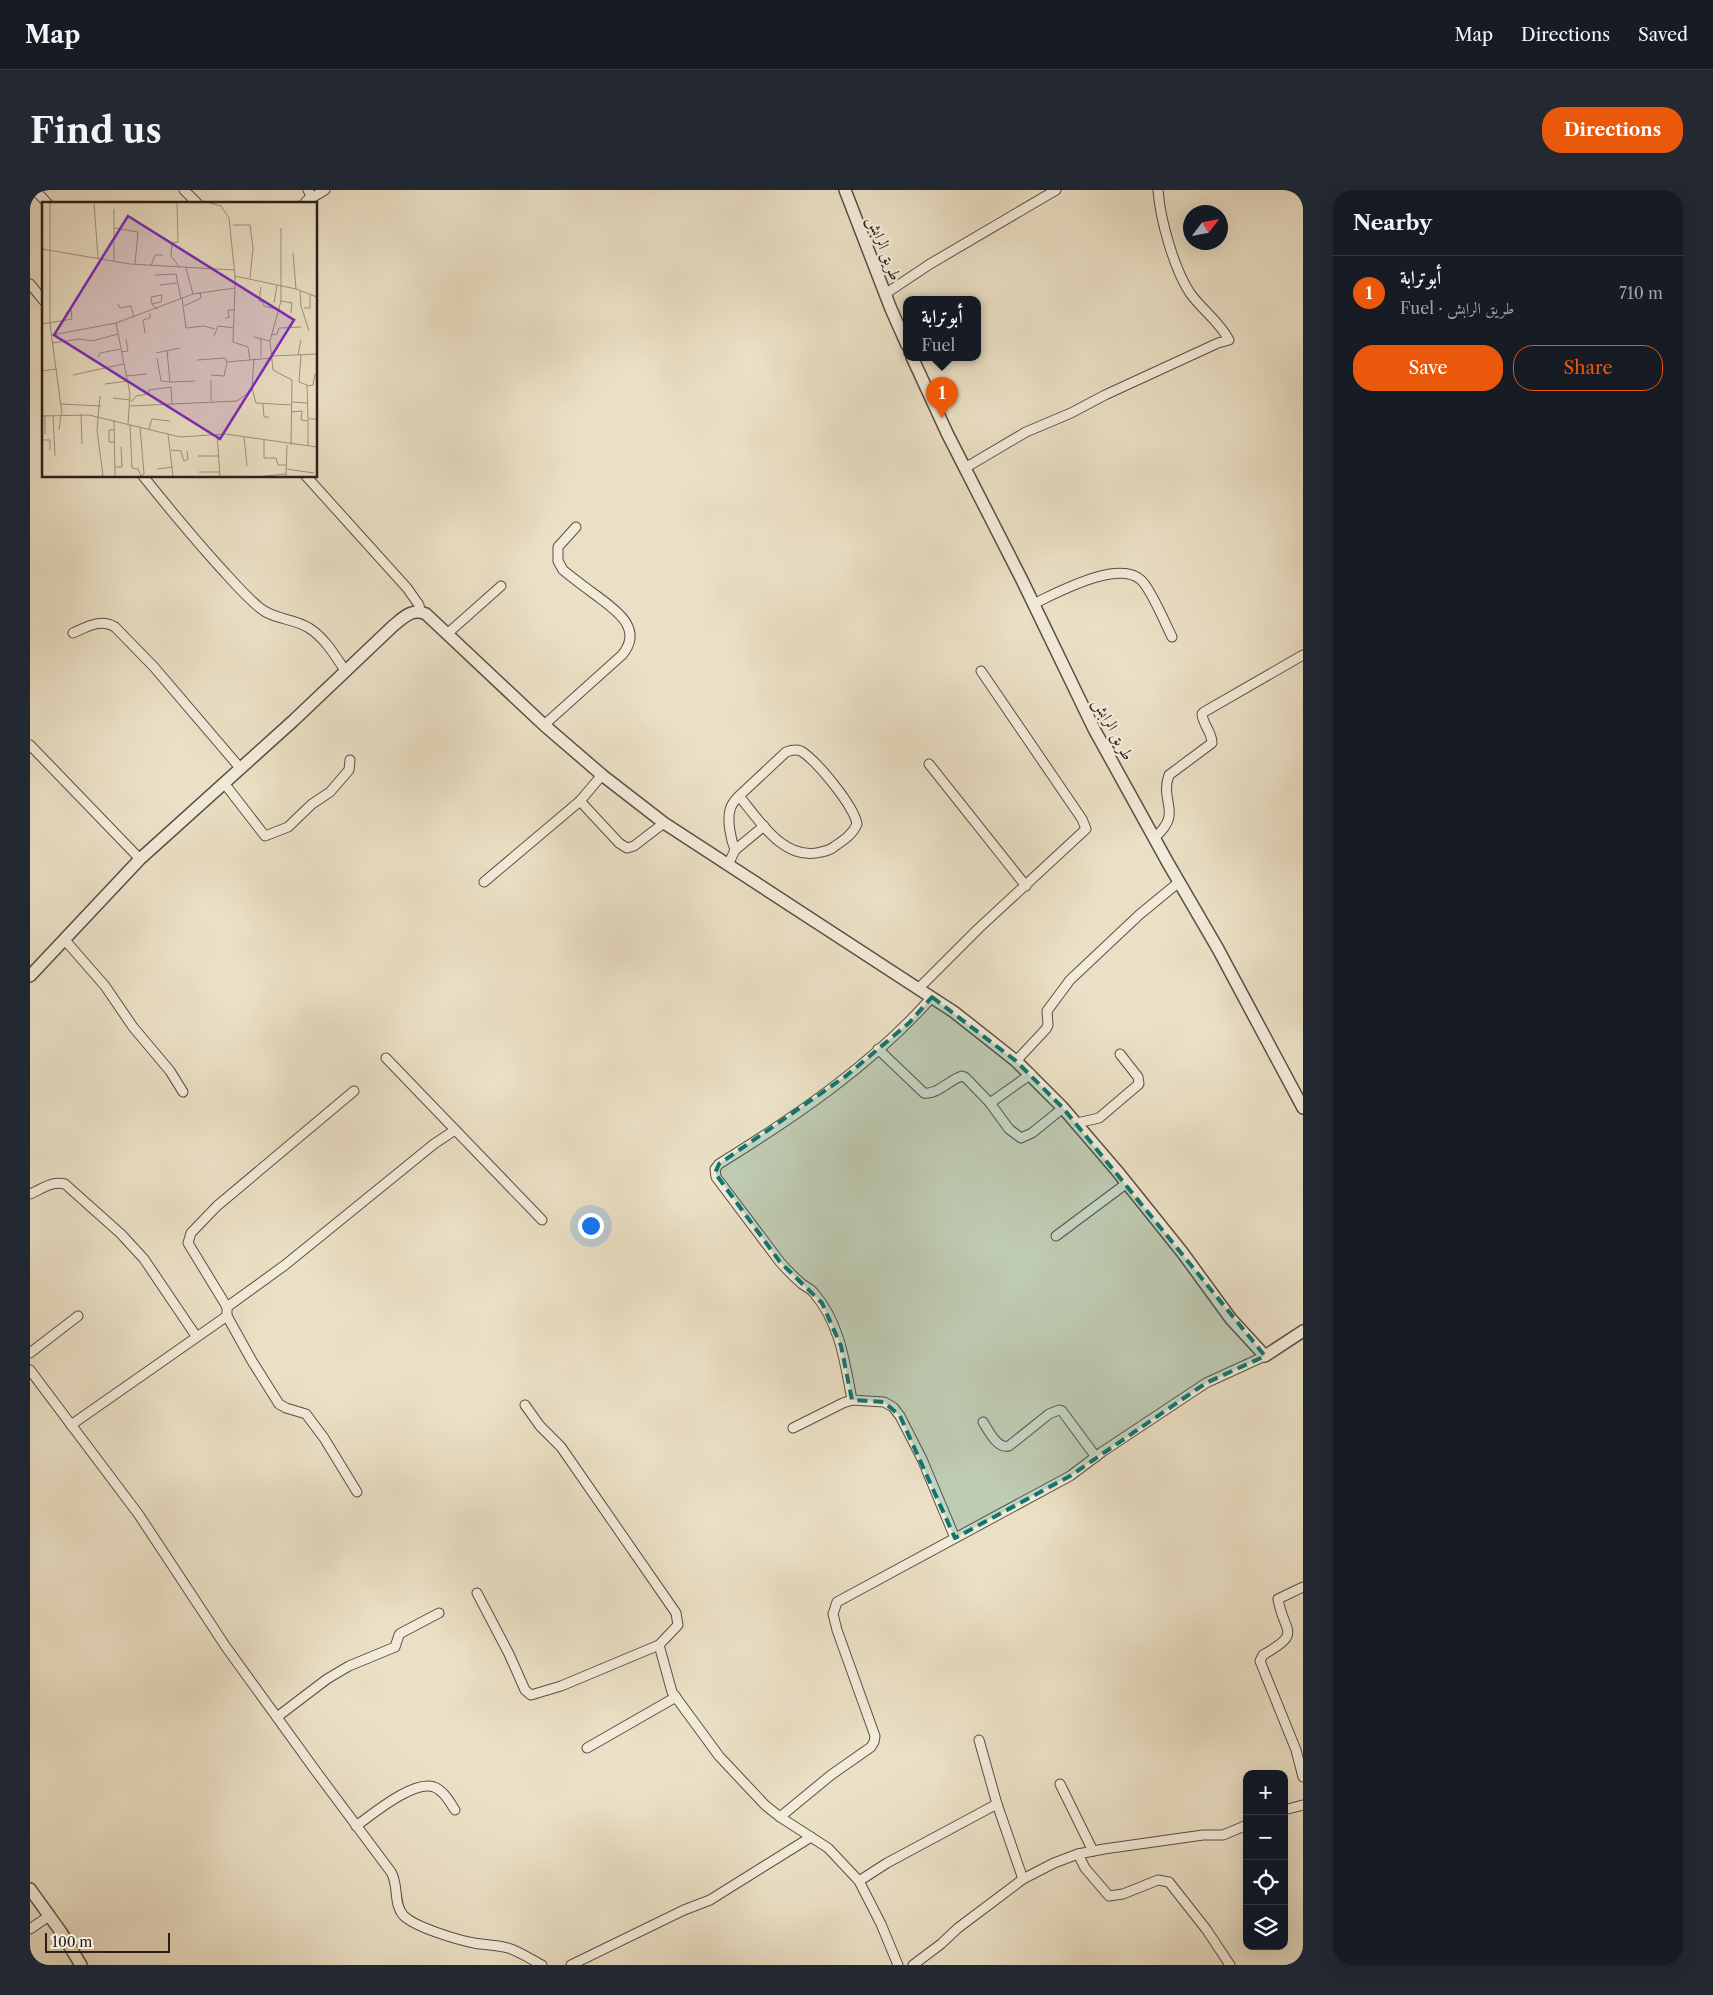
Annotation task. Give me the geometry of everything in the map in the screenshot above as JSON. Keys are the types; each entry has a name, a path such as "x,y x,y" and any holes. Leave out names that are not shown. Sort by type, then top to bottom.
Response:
{"street":[{"path":"35,190 46,202"},
{"path":"184,190 196,202"},
{"path":"307,198 324,190"},
{"name":"طريق الرابش","path":"845,190 903,336"},
{"path":"885,294 930,264 1056,190"},
{"path":"965,468 1026,432 1071,413 1105,395 1218,343 1229,340 1220,324 1206,312 1189,292 1167,237 1158,190"},
{"path":"30,284 42,299"},
{"name":"طريق الرابش","path":"914,361 1094,729 1218,949 1303,1108"},
{"path":"144,478 240,590 261,609 274,616 309,628 318,636 346,672"},
{"path":"308,478 407,588 419,605 420,612"},
{"path":"544,725 622,655 628,643 627,626 621,615 563,570 558,561 558,548 576,527"},
{"path":"1033,604 1107,574 1132,575 1144,583 1172,637"},
{"path":"447,634 501,586"},
{"path":"30,975 140,859 404,617 414,612 420,612 426,614 544,725 602,775 664,823 954,1012 1031,1074 1077,1123 1127,1183 1231,1319 1265,1356"},
{"path":"73,633 99,623 108,622 115,627 154,667 241,768"},
{"path":"1154,838 1164,830 1169,821 1169,775 1212,743 1211,735 1202,714 1303,654"},
{"path":"918,989 979,928 1083,834 1086,829 981,671"},
{"path":"30,745 140,859"},
{"path":"735,850 732,843 729,812 739,796 786,752 792,749 799,750 819,769 842,796 855,816 857,824 854,831 832,849 814,854 801,852 787,847 778,841 739,796"},
{"path":"224,783 265,836 288,827 312,804 330,792 349,770 350,760"},
{"path":"929,764 1026,886"},
{"path":"484,882 580,801 602,775"},
{"path":"580,801 619,844 627,848 634,846 664,823"},
{"path":"728,865 735,850 764,826"},
{"path":"1016,1061 1046,1029 1048,1025 1047,1011 1070,980 1139,915 1179,882"},
{"path":"64,939 105,986 138,1033 170,1071 183,1092"},
{"path":"852,1400 841,1346 832,1320 812,1291 790,1274 780,1262 716,1177 715,1169 804,1108 878,1050 909,1023 932,997"},
{"path":"878,1050 924,1093 933,1092 962,1076 966,1078 990,1103 1009,1130 1021,1138 1032,1132 1063,1108"},
{"path":"1077,1123 1099,1118 1139,1084 1138,1077 1120,1054"},
{"path":"386,1058 542,1220"},
{"path":"990,1103 1031,1074"},
{"path":"354,1092 217,1206 191,1233 188,1243 227,1311 252,1361 279,1404 306,1414 324,1438 357,1492"},
{"path":"71,1425 196,1336 434,1144 455,1130"},
{"path":"1056,1236 1127,1183"},
{"path":"30,1194 46,1185 66,1184 144,1259 196,1336"},
{"path":"30,1353 78,1316"},
{"path":"780,1817 830,1775 871,1746 875,1739 837,1630 833,1614 835,1605 840,1600 1070,1476 1206,1383 1265,1356 1303,1331"},
{"path":"30,1370 139,1515 226,1646 391,1872 396,1883 398,1905 403,1914 412,1922 448,1937 510,1948 542,1965"},
{"path":"793,1428 852,1400 884,1402 893,1408 900,1416 922,1459 955,1538"},
{"path":"477,1593 525,1690 531,1696 561,1686 659,1646 678,1626 676,1613 561,1447 540,1426 525,1405"},
{"path":"983,1422 1000,1445 1004,1447 1009,1446 1050,1414 1059,1410 1066,1416 1096,1457"},
{"path":"1303,1587 1293,1590 1278,1599 1293,1632 1285,1645 1263,1655 1260,1661 1296,1750 1303,1777"},
{"path":"277,1717 327,1679 349,1666 396,1647 401,1632 439,1613"},
{"path":"659,1646 669,1685 719,1756 780,1817 811,1836 838,1857 859,1881 881,1924 898,1965"},
{"path":"587,1748 676,1697"},
{"path":"979,1740 997,1804 1023,1880"},
{"path":"1060,1784 1093,1851"},
{"path":"356,1826 388,1803 412,1789 424,1785 435,1788 444,1794 455,1810"},
{"path":"859,1881 886,1863 997,1804"},
{"path":"1288,1809 1303,1805"},
{"path":"917,1964 958,1928 1023,1880 1054,1863 1078,1854 1093,1851 1203,1835 1223,1835 1243,1827"},
{"path":"571,1965 684,1910 710,1900 811,1836"},
{"path":"1078,1854 1085,1868 1109,1896 1114,1897 1158,1880 1169,1882 1206,1929 1230,1965"},
{"path":"30,1890 80,1965"},
{"path":"30,1929 49,1916"}],"highlighted area":[{"path":"932,997 1016,1061 1063,1108 1265,1356 1206,1383 1070,1476 955,1538 900,1416 884,1402 852,1400 841,1346 822,1303 780,1262 715,1173 719,1164 846,1076 909,1023"}],"place":[{"name":"أبوترابة","path":"942,418"}]}
